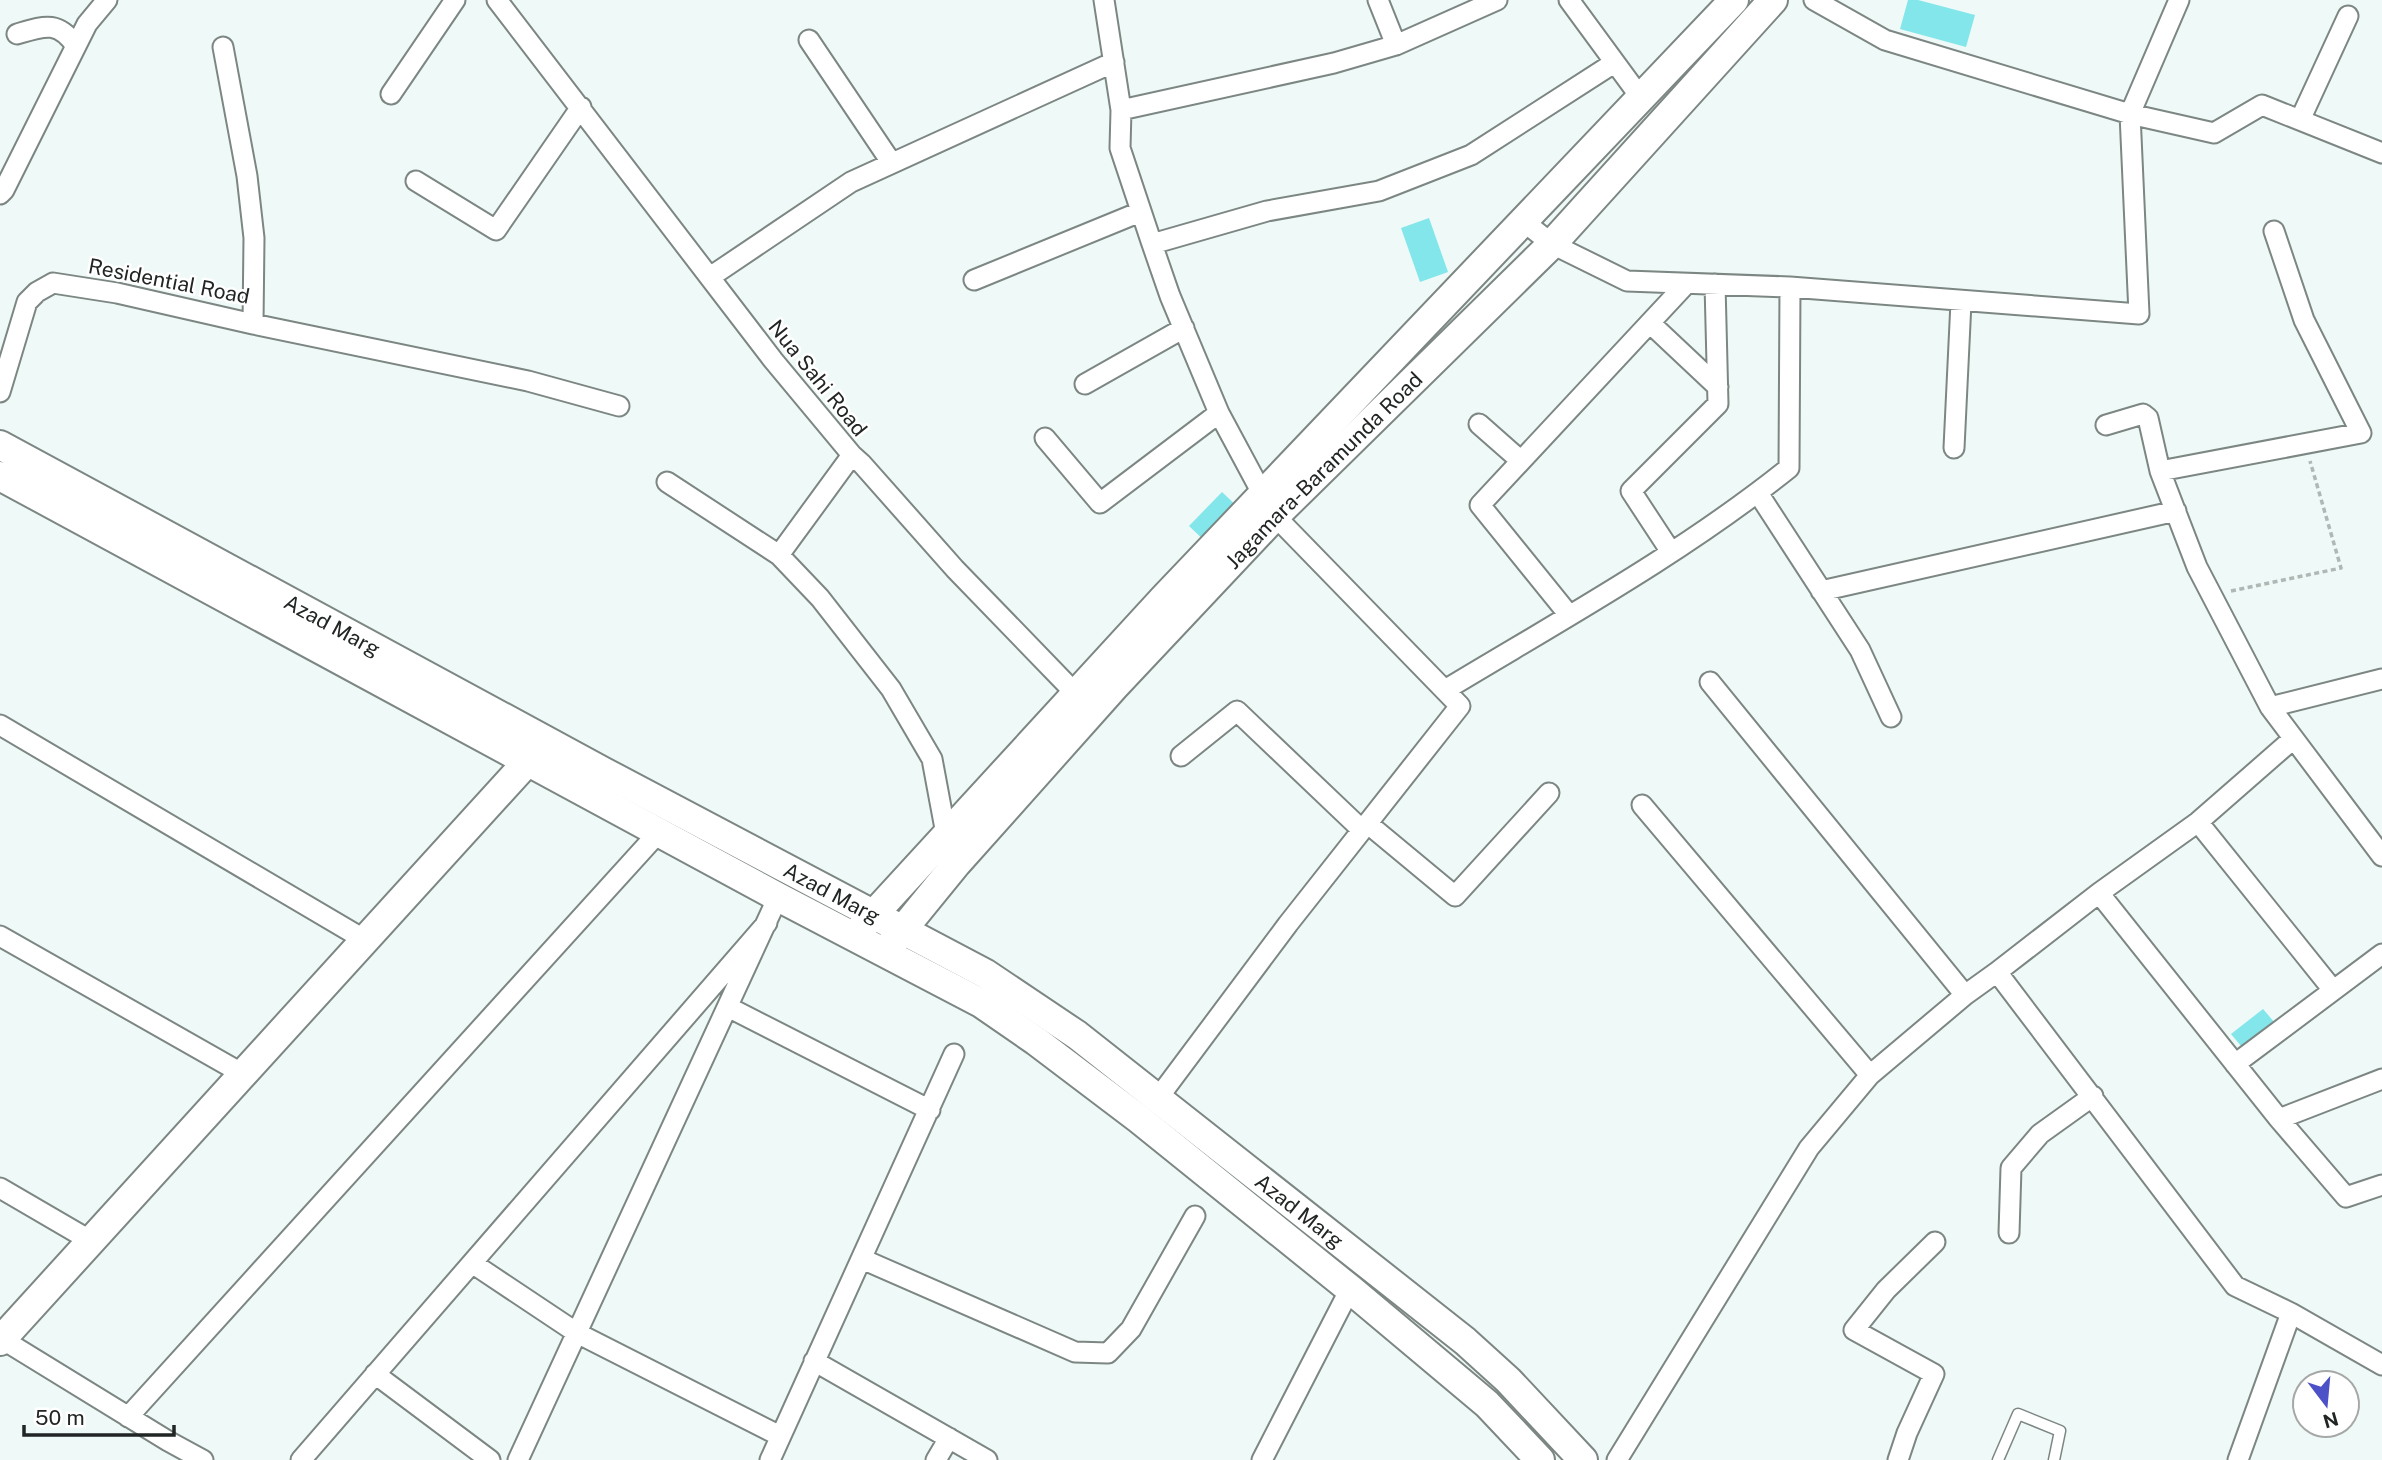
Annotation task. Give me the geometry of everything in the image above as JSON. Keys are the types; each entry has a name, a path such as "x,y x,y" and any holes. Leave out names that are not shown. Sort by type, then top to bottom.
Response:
{"street":[{"path":"0,194 87,24 107,0"},
{"path":"391,94 455,0"},
{"name":"Nua Sahi Road","path":"497,0 773,360 852,455 779,555"},
{"path":"1104,0 1121,110 1121,148 1140,212 1219,413 1269,506 1460,706 1288,924 1158,1098"},
{"path":"1378,0 1395,45"},
{"path":"1121,110 1334,63 1395,45 1497,0"},
{"path":"1569,0 1641,98"},
{"name":"Jagamara-Baramunda Road","path":"886,951 957,863 1522,221 1734,0"},
{"name":"Jagamara-Baramunda Road","path":"855,936 873,912 1164,598 1269,506 1552,244 1773,0"},
{"path":"1814,0 1885,40 2130,114 2214,133 2262,105 2382,153"},
{"path":"1522,221 1552,244 1627,281 1790,287 2139,314 2130,114 2179,0"},
{"path":"2300,120 2348,16"},
{"path":"17,34 46,26 67,33 76,46"},
{"path":"809,40 891,162"},
{"name":"Residential Road","path":"0,392 27,302 37,292 53,283 117,293 253,324 254,238 247,176 223,47"},
{"path":"710,277 851,182 1114,62"},
{"path":"1152,244 1267,211 1380,191 1471,155 1614,63"},
{"path":"415,181 496,230 581,107"},
{"path":"974,280 1140,212"},
{"path":"2160,471 2361,433 2304,320 2274,232"},
{"path":"1569,615 1480,505 1686,284"},
{"path":"1671,552 1632,491 1718,404 1716,284"},
{"path":"1445,690 1671,552 1758,494 1789,468 1790,287"},
{"path":"1954,448 1961,302"},
{"path":"253,324 528,381 619,406"},
{"path":"1651,324 1718,387"},
{"path":"1085,384 1184,328"},
{"path":"1045,438 1100,503 1219,413"},
{"path":"2106,425 2143,414 2148,418 2160,471 2197,567 2270,707 2382,856"},
{"path":"1479,424 1520,460"},
{"name":"Azad Marg","path":"0,445 604,772 986,974 1077,1035 1465,1341 1508,1380 1583,1460"},
{"path":"852,455 955,569 1076,694"},
{"name":"Azad Marg","path":"0,476 778,897 886,951 981,1003 1139,1119 1350,1289 1487,1404 1540,1460"},
{"path":"667,482 779,555 820,598 891,690 932,759 946,834"},
{"path":"1758,494 1860,650 1891,717"},
{"path":"1821,591 2176,511"},
{"path":"2270,707 2382,679"},
{"path":"1710,682 1965,995"},
{"path":"1181,756 1237,711 1365,826 1455,896 1549,793"},
{"path":"0,725 365,940"},
{"path":"1618,1460 1809,1148 1870,1075 1965,995 2198,822 2293,739"},
{"path":"203,1460 1,1340 528,761"},
{"path":"1642,805 1870,1075"},
{"path":"2198,822 2333,990"},
{"path":"128,1417 659,832"},
{"path":"2099,893 2279,1119 2346,1197 2382,1185"},
{"path":"518,1460 778,897"},
{"path":"300,1460 767,923"},
{"path":"0,936 243,1074"},
{"path":"2235,1064 2382,954"},
{"path":"1997,972 2235,1286 2291,1313 2382,1365"},
{"path":"728,1007 929,1110"},
{"path":"773,1459 780,1436 954,1054"},
{"path":"2279,1119 2382,1079"},
{"path":"2009,1233 2011,1168 2040,1133 2093,1096"},
{"path":"0,1188 91,1241"},
{"path":"862,1259 1075,1352 1108,1353 1131,1329 1195,1216"},
{"path":"1898,1460 1934,1374 1854,1330 1886,1290 1935,1242"},
{"path":"472,1263 577,1333 780,1436"},
{"path":"1262,1460 1350,1289"},
{"path":"2238,1460 2291,1313"},
{"path":"814,1361 987,1460"},
{"path":"375,1374 490,1460"},
{"path":"936,1460 949,1438"}],"lane":[{"path":"1998,1460 2018,1414 2060,1431 2054,1460"}],"path":[{"path":"2212,595 2341,568 2305,444"}],"building":[{"path":"1908,0 1918,0 1975,15 1966,47 1900,29"},
{"path":"1429,218 1448,272 1420,282 1401,228"},
{"path":"1222,492 1242,511 1209,545 1189,526"},
{"path":"2263,1009 2275,1023 2246,1052 2231,1034"}]}
